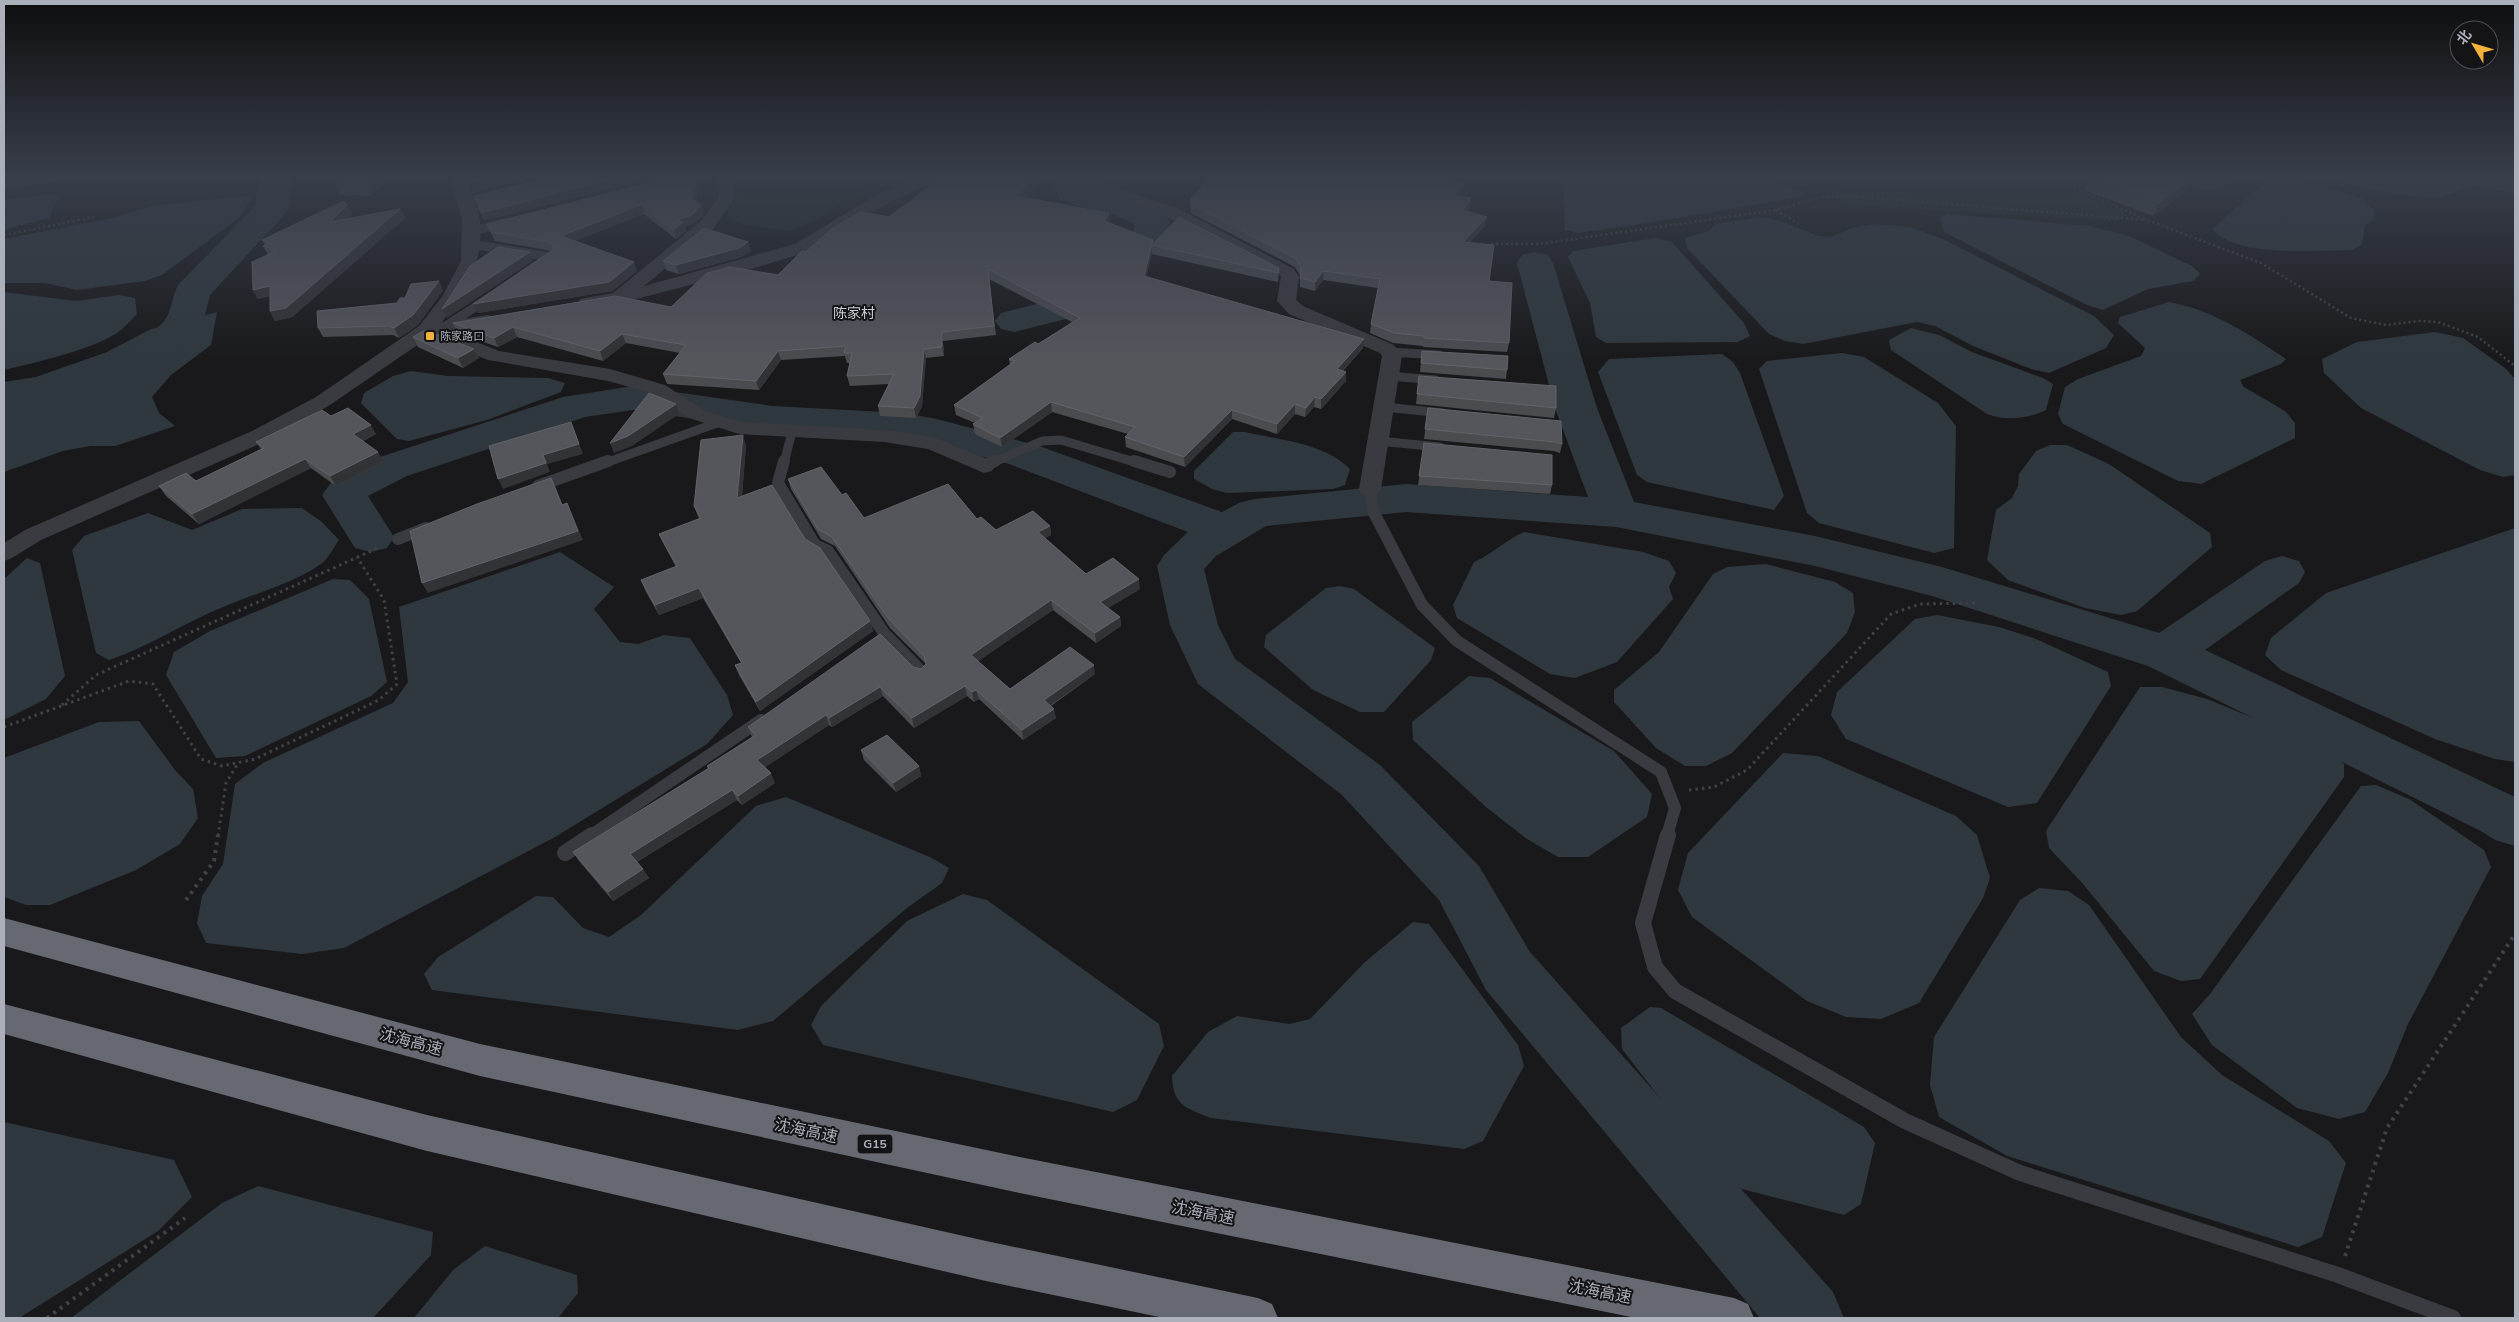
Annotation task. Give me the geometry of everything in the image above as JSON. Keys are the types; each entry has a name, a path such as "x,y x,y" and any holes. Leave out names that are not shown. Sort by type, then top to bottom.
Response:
{"highway":[{"name":"沈海高速","path":"14,935 480,1060 1015,1174 1734,1318"},
{"path":"4,1019 427,1133 976,1258 1258,1318"}],"street":[{"path":"434,330 470,261 470,238"},
{"path":"617,298 691,238"},
{"path":"571,306 617,298 742,266 801,248 817,238"},
{"path":"1221,238 1288,272 1290,277 1286,302 1296,310 1387,349 1392,356 1370,489"},
{"path":"4,553 33,535 259,436 323,401 434,330 506,318"},
{"path":"434,330 495,356 610,375 658,389 696,414 739,428 884,436 933,444 993,462"}],"lane":[{"path":"470,238 551,257 536,267"},
{"path":"434,330 496,293"},
{"path":"1389,352 1448,355"},
{"path":"1389,376 1445,381"},
{"path":"1384,407 1450,414"},
{"path":"525,490 720,422"},
{"path":"792,432 778,483 815,545 828,551 880,636 921,671"},
{"path":"993,462 1042,441 1061,440 1170,472"},
{"path":"1378,441 1456,449"},
{"path":"1370,489 1373,511 1422,605 1457,641 1661,772 1675,808 1644,923 1655,967 1675,991 1905,1121 2020,1173 2338,1275 2452,1318"},
{"path":"398,539 434,524"},
{"path":"565,853 775,710"}],"path":[{"path":"1491,244 1539,244 1583,238"},
{"path":"2194,238 2261,263 2351,318 2386,325 2419,321 2438,322 2478,337 2515,366"},
{"path":"59,707 96,675 398,539"},
{"path":"4,727 128,681 153,684 201,759 222,766 255,759 379,700 397,684 384,600 357,557"},
{"path":"1668,792 1714,787 1747,770 1891,614 1920,604 1978,603"},
{"path":"186,900 214,861 226,783 239,762"},
{"path":"2338,1275 2387,1128 2515,934"},
{"path":"47,1318 185,1218"}],"shaded area":[{"path":"212,238 162,275 145,281 77,290 45,283 4,283 4,239"},
{"path":"1656,238 1672,242 1744,323 1750,336 1738,342 1606,343 1596,337 1590,303 1568,257 1573,251"},
{"path":"1685,238 1939,238 2094,316 2114,335 2106,348 2049,373 2031,369 1973,346 1935,326 1917,322 1803,344 1785,341 1769,334 1687,248"},
{"path":"1955,238 2133,238 2192,266 2200,274 2193,281 2148,289 2103,310 2087,305"},
{"path":"2223,238 2363,238 2362,244 2353,250 2300,251 2239,245"},
{"path":"4,292 76,301 119,295 135,298 137,314 117,333 92,345 4,370"},
{"path":"2169,302 2216,317 2244,332 2286,359 2281,364 2240,380 2244,387 2285,411 2295,423 2295,438 2201,484 2178,481 2063,424 2058,414 2065,387 2078,379 2141,356 2145,348 2118,323 2120,317"},
{"path":"217,312 211,345 171,375 152,397 159,413 175,426 115,446 90,446 63,451 4,472 4,382 36,377 107,352 151,329"},
{"path":"1911,328 1939,335 1972,352 2043,378 2053,384 2046,410 2016,418 2001,418 1987,414 1891,350 1889,340"},
{"path":"2435,332 2463,338 2505,368 2515,379 2515,475 2503,477 2480,470 2361,408 2324,373 2322,359 2357,342"},
{"path":"1842,353 1864,357 1938,403 1956,426 1954,548 1934,553 1819,523 1807,513 1759,369 1767,361"},
{"path":"1722,354 1733,362 1740,373 1784,496 1774,510 1647,482 1637,475 1598,372 1609,359"},
{"path":"411,371 448,376 548,378 565,383 561,392 487,420 409,441 397,439 361,403 364,393 393,376"},
{"path":"1233,432 1245,432 1287,440 1328,453 1350,469 1345,485 1333,489 1227,493 1212,489 1194,479 1194,471"},
{"path":"2050,445 2067,445 2109,464 2210,533 2212,547 2137,611 2121,615 2085,608 2008,580 1987,560 1996,510 2012,498 2018,486 2019,474 2036,451"},
{"path":"302,508 322,522 339,540 324,562 298,577 209,613 123,655 109,660 96,653 72,550 84,536 148,513 192,530 242,509"},
{"path":"2515,528 2515,762 2495,759 2435,739 2281,670 2265,655 2271,638 2326,593"},
{"path":"1524,532 1643,552 1669,561 1676,573 1669,587 1673,599 1617,662 1575,678 1550,674 1457,618 1453,605 1474,562"},
{"path":"560,552 614,587 594,609 620,642 638,644 664,635 690,638 727,695 733,715 707,744 555,837 344,948 302,954 206,943 197,923 202,896 223,864 235,784 263,763 393,703 408,682 399,607"},
{"path":"27,558 40,563 65,676 46,699 4,720 4,579"},
{"path":"1766,564 1835,582 1853,593 1855,612 1847,633 1732,753 1706,766 1685,766 1656,748 1614,702 1614,690 1659,652 1713,574 1727,567"},
{"path":"333,579 350,580 369,599 387,682 371,696 245,756 216,758 166,675 174,652 210,631"},
{"path":"1340,586 1354,589 1435,648 1431,660 1384,712 1360,712 1313,690 1264,647 1266,635 1326,588"},
{"path":"1937,615 1999,627 2036,639 2108,672 2111,686 2037,803 2008,807 1846,739 1831,715 1837,692 1915,619"},
{"path":"1469,676 1490,678 1614,751 1652,794 1647,817 1588,857 1558,857 1527,839 1486,807 1413,740 1412,722"},
{"path":"2140,687 2162,687 2207,699 2324,747 2344,764 2344,777 2200,979 2181,981 2154,971 2083,884 2049,848 2046,831"},
{"path":"139,721 175,770 193,789 198,818 180,844 136,870 50,905 26,905 4,897 4,758 99,722"},
{"path":"1783,753 1818,756 1956,816 1977,835 1990,878 1983,898 1919,1003 1881,1019 1846,1017 1807,1001 1692,917 1678,890 1688,853"},
{"path":"2376,785 2409,799 2484,850 2491,867 2408,1024 2388,1073 2365,1112 2339,1119 2297,1108 2212,1045 2192,1014 2210,994 2361,786"},
{"path":"786,797 932,858 949,868 942,883 907,908 773,1021 738,1030 432,990 424,974 438,957 536,896 553,897 583,928 609,937 641,915 756,806"},
{"path":"2039,888 2068,891 2089,905 2181,1037 2222,1075 2329,1141 2346,1163 2322,1237 2298,1247 2007,1156 1939,1117 1930,1085 1934,1037 2020,900"},
{"path":"963,894 987,900 1159,1024 1164,1046 1137,1100 1113,1112 823,1045 811,1025 821,1006 907,921"},
{"path":"1413,922 1429,924 1518,1045 1524,1066 1483,1141 1464,1149 1211,1118 1188,1108 1178,1100 1172,1076 1208,1032 1237,1016 1289,1024 1310,1019 1365,962"},
{"path":"1650,1007 1661,1008 1864,1127 1875,1143 1861,1204 1844,1215 1738,1188 1710,1163 1622,1049 1621,1028"},
{"path":"4,1122 174,1160 192,1197 158,1231 19,1318 4,1318"},
{"path":"258,1186 433,1232 431,1255 373,1318 71,1318 222,1203"},
{"path":"485,1246 577,1275 578,1293 558,1318 414,1318 453,1270"}],"building":[{"path":"267,238 367,238 286,308 270,311 270,286 253,290 252,262 276,251 263,246 270,243 262,240"},
{"path":"523,238 566,238 634,262 609,282 473,304 554,249 552,244"},
{"path":"692,238 734,238 748,242 739,248 676,265 663,261"},
{"path":"822,238 1147,238 1153,240 1144,276 1364,339 1337,369 1346,372 1321,399 1315,397 1306,408 1295,404 1277,424 1232,410 1184,457 1125,437 1135,427 1051,402 1000,438 973,424 983,418 954,405 1015,361 1009,359 1035,342 1038,344 1080,318 988,269 994,326 942,332 942,347 924,349 920,396 914,408 878,406 894,374 847,376 852,353 844,353 846,346 778,351 756,381 663,374 686,345 622,334 600,351 513,327 494,338 453,323 615,296 671,307 707,273 730,267 778,275 802,251 806,252"},
{"path":"1159,238 1220,238 1279,268 1278,273 1152,245"},
{"path":"1256,238 1467,238 1463,242 1494,245 1489,281 1512,283 1509,343 1424,338 1424,336 1394,333 1371,324 1380,279 1323,271 1315,282 1300,278 1301,267 1295,258"},
{"path":"498,247 530,252 442,309 470,266"},
{"path":"439,281 413,315 394,328 388,326 318,328 317,311 397,303 400,298 405,298 411,284"},
{"path":"425,330 474,349 458,358 413,337"},
{"path":"1422,351 1508,356 1507,370 1421,363"},
{"path":"1419,376 1556,386 1556,408 1417,394"},
{"path":"649,393 676,404 628,436 610,443"},
{"path":"348,408 371,425 353,434 378,452 330,476 305,459 192,514 159,486 186,473 196,481 264,448 256,442 322,410 331,416"},
{"path":"1428,408 1561,421 1562,444 1425,429"},
{"path":"571,422 579,444 543,455 546,463 498,479 489,446"},
{"path":"743,435 737,498 772,485 805,539 820,548 870,621 756,702 735,665 742,663 699,588 655,605 641,580 677,566 659,534 701,518 694,506 701,440"},
{"path":"1424,443 1552,455 1552,485 1419,476"},
{"path":"821,467 842,495 846,493 864,518 948,484 977,519 981,517 996,530 1033,511 1050,526 1038,532 1086,574 1113,558 1139,579 1100,602 1120,617 1095,633 1051,600 971,655 1010,689 1070,647 1094,665 1044,700 1054,709 1022,730 976,690 972,692 965,686 912,718 880,687 829,718 826,715 757,760 771,773 738,796 732,790 630,854 643,869 608,892 573,852 709,768 707,766 756,735 748,727 880,634 913,667 921,669 926,664 924,656 888,618 832,537 818,529 788,479"},
{"path":"551,478 562,505 567,503 578,531 422,583 410,531 477,504"},
{"path":"887,735 919,766 893,783 861,750"}],"waterway":[{"path":"133,366 167,341 185,320 192,292 244,238"},
{"path":"1014,321 1053,311 1087,293 1147,238"},
{"path":"1535,263 1576,408 1616,513"},
{"path":"371,537 344,495 352,486 392,467 578,406 633,398 772,418 903,426 937,432 1024,455 1226,530"},
{"path":"1226,530 1255,513 1406,498 1616,513"},
{"path":"1616,513 1815,551 1942,583 2166,653"},
{"path":"1226,530 1200,545 1180,566 1194,625 1216,671 1361,780 1459,883 1508,971 1807,1318"},
{"path":"2166,653 2282,572"},
{"path":"2166,653 2499,814 2515,824"}],"place":[{"name":"陈家路口","path":"430,336"}],"district":[{"name":"陈家村","path":"854,313"}]}
